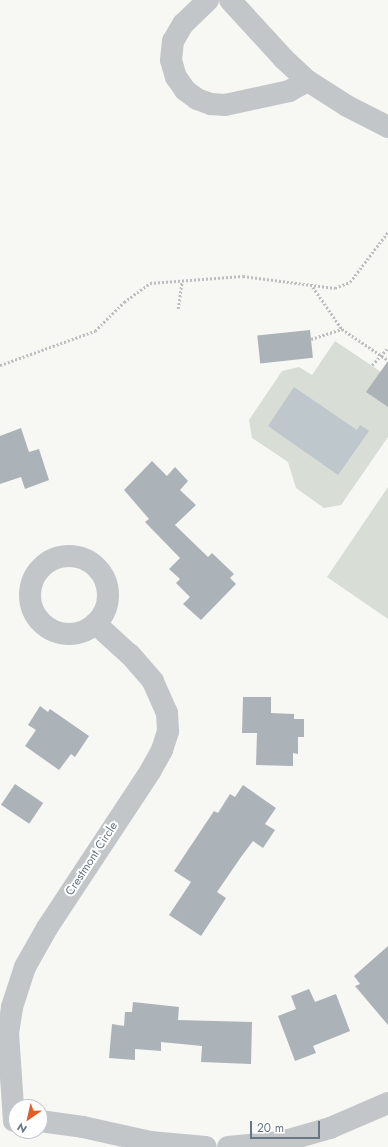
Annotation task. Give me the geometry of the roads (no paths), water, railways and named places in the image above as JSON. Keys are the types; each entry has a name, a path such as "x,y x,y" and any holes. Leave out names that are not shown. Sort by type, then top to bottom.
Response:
{"street":[{"path":"208,0 183,24 173,41 171,60 176,77 185,90 197,99 211,104 226,105 289,91 308,81"},
{"path":"230,0 284,59 308,81 347,106 388,127"},
{"name":"Crestmont Circle","path":"9,1099 8,1033 12,1008 25,967 47,928 152,770 162,750 168,731 167,713 153,681 130,655 95,623"},
{"path":"228,1147 281,1142 330,1128 388,1103"},
{"path":"48,1122 83,1127 150,1142 206,1147"}]}
